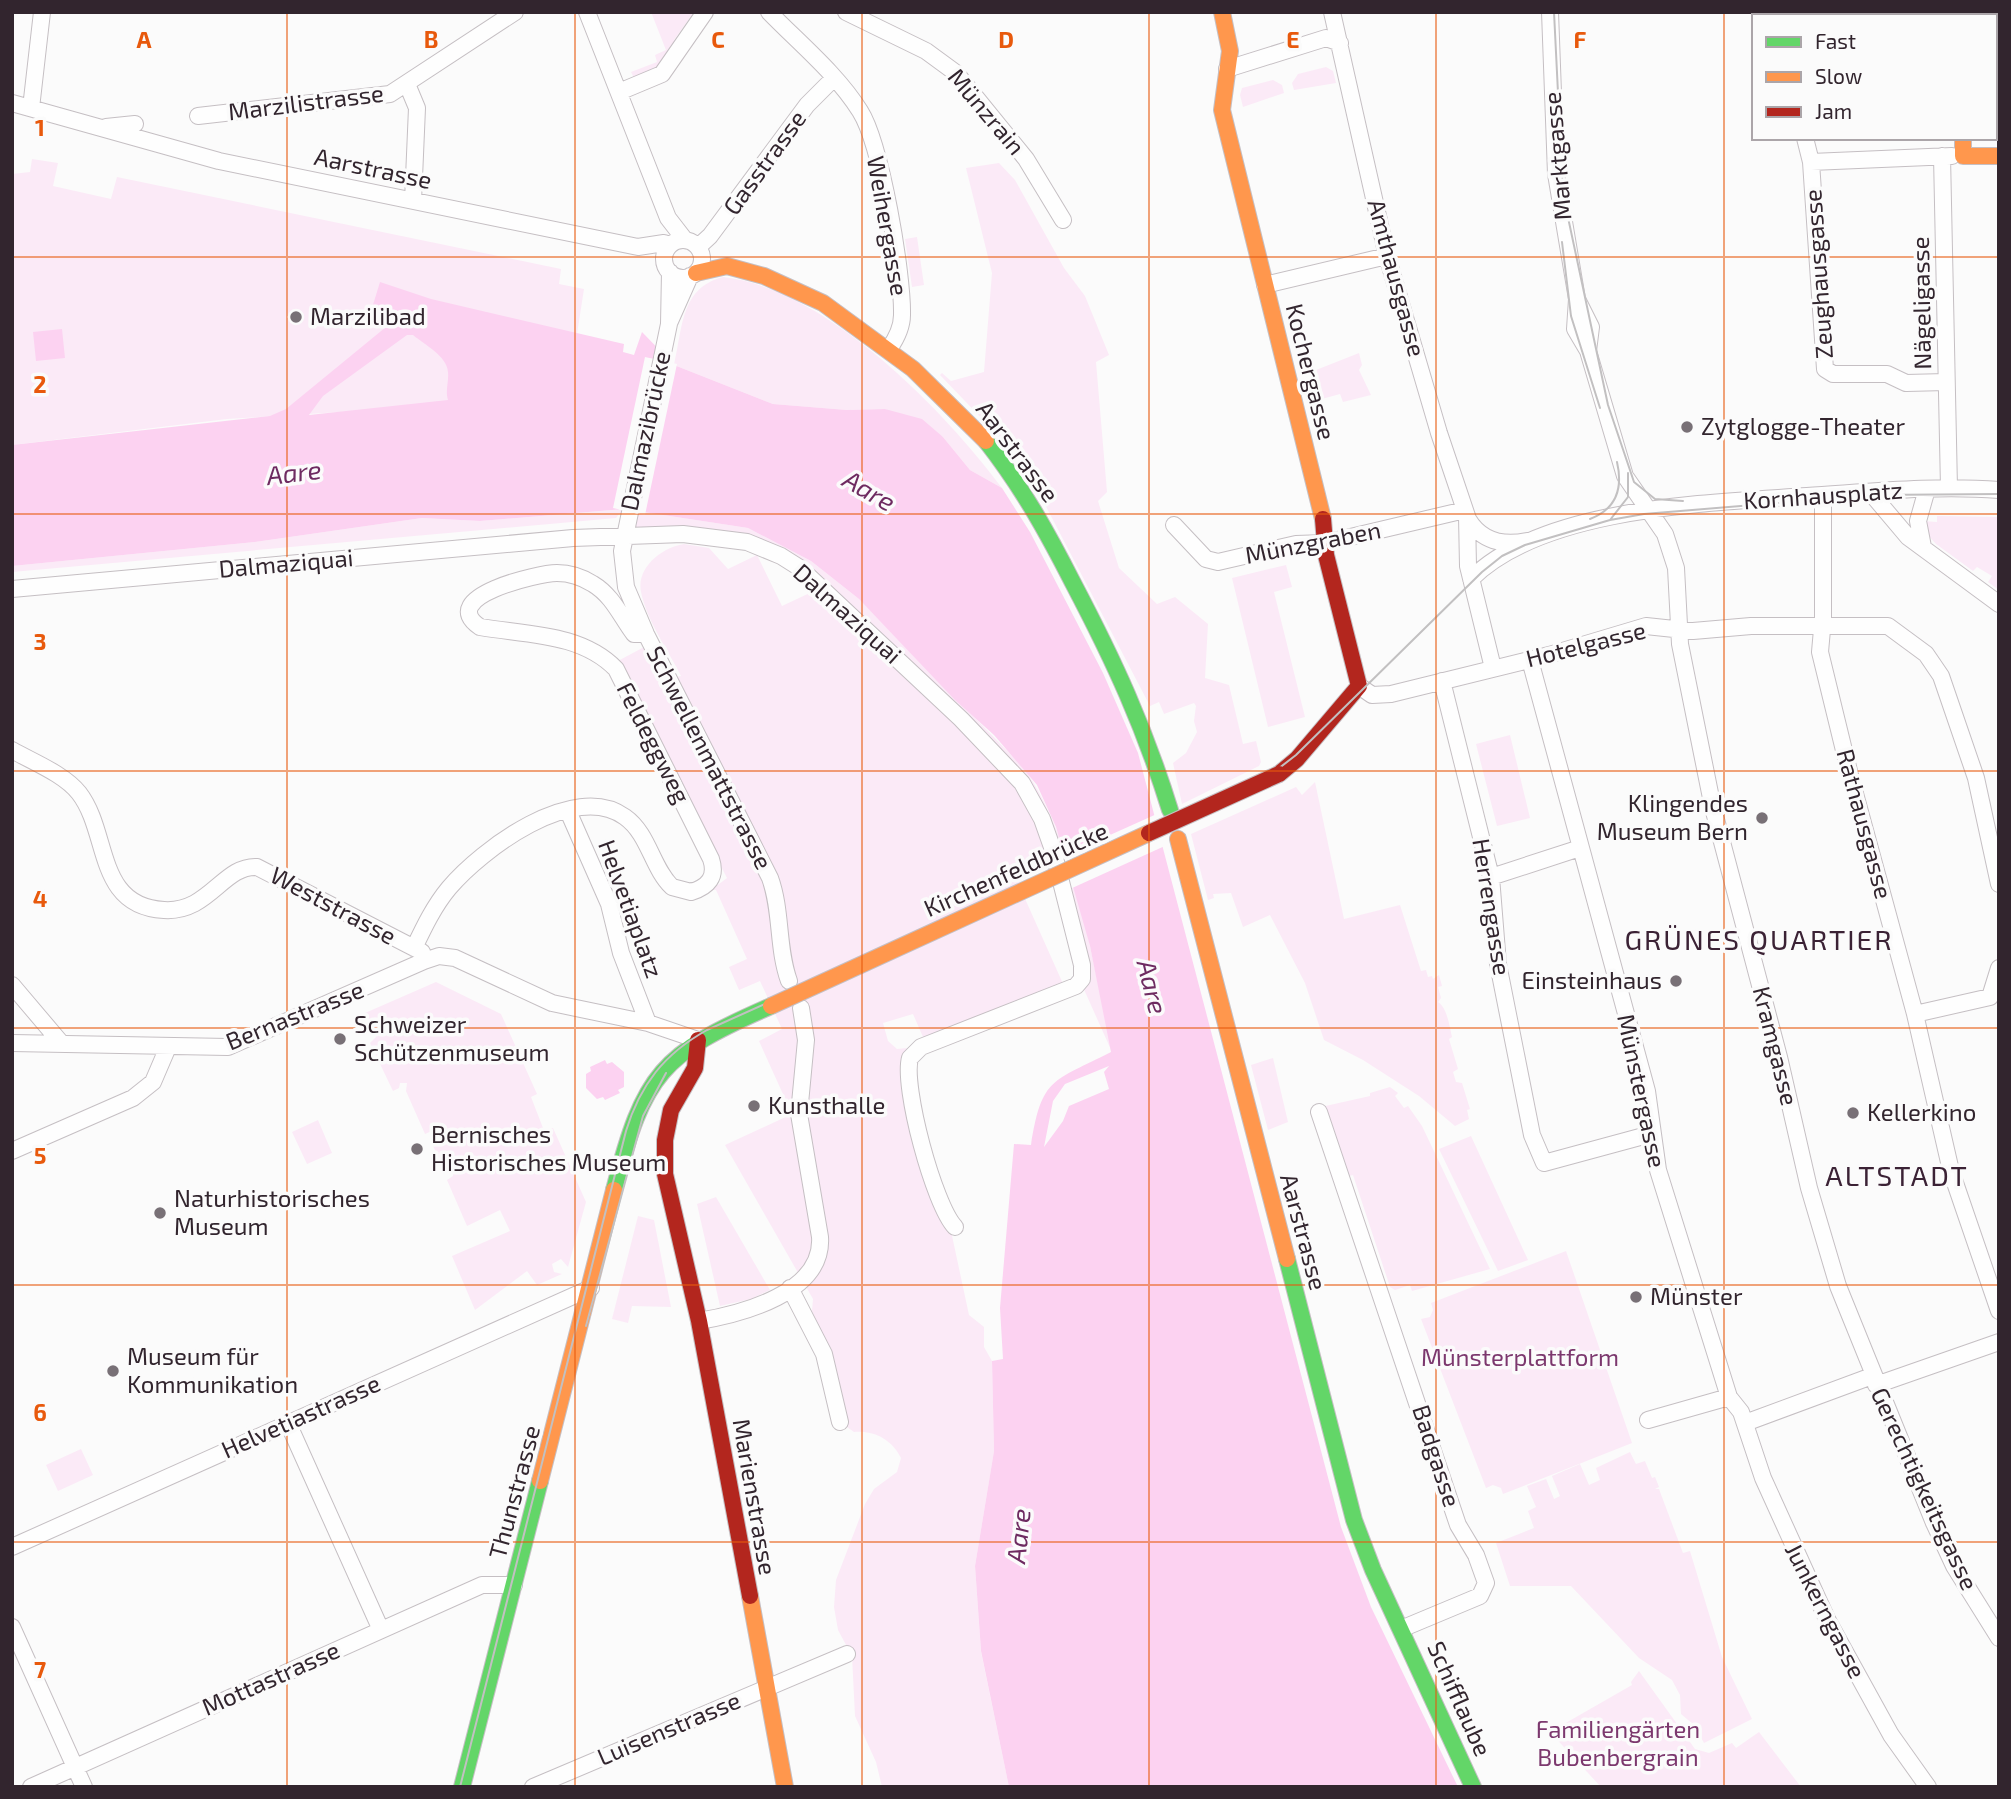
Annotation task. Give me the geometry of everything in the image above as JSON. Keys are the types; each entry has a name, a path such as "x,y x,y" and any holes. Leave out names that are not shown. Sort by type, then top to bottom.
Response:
{"street":[{"path":"31,108 42,12"},
{"name":"Marzilistrasse","path":"198,116 390,94 515,12"},
{"path":"587,12 668,218 684,245 702,264 693,274 680,277 668,269 665,256 684,245"},
{"path":"618,92 662,74 705,12"},
{"name":"Weihergasse","path":"769,12 860,111 883,179 902,313 900,328 890,349"},
{"name":"Münzrain","path":"846,12 926,51 956,73 1026,159 1063,220"},
{"name":"Kochergasse","path":"1222,12 1229,44 1222,110 1324,524 1325,543 1359,686"},
{"name":"Amthausgasse","path":"1332,12 1387,256 1439,433 1465,510"},
{"name":"Marktgasse","path":"1550,12 1556,174 1577,299 1591,327 1588,351 1625,476 1648,510"},
{"path":"1227,69 1326,38 1340,43"},
{"name":"Gasstrasse","path":"684,245 710,236 807,105 833,79"},
{"path":"407,84 417,108 413,201"},
{"path":"12,103 100,128 135,124"},
{"name":"Aarstrasse","path":"100,128 219,161 638,247 684,245 709,252 727,266 764,276 824,303 890,349 972,425 1028,498 1129,692 1150,743 1170,810"},
{"name":"Zeughausgasse","path":"1806,140 1811,162 1826,370 1833,374 1887,374 1906,383 1946,382"},
{"path":"1963,140 1963,156"},
{"name":"Nägeligasse","path":"1942,156 1949,488"},
{"path":"1811,162 1999,156"},
{"name":"Aarstrasse","path":"638,247 668,269"},
{"path":"1265,285 1387,256"},
{"name":"Aarstrasse","path":"693,274 727,266"},
{"name":"Dalmazibrücke","path":"668,269 669,324"},
{"name":"Dalmazibrücke","path":"624,538 669,324 693,274"},
{"name":"Kornhausplatz","path":"1527,541 1648,510 1870,492 1949,488 1999,490"},
{"path":"1923,547 1918,521 1927,489"},
{"path":"1870,492 1903,533 1999,604"},
{"name":"Rathausgasse","path":"1823,495 1820,652 1915,1014 1951,1171 1998,1309"},
{"path":"1465,510 1472,526 1486,537 1506,543 1527,541"},
{"path":"1465,510 1471,579 1493,668"},
{"name":"Münzgraben","path":"1174,526 1200,554 1212,562 1296,544 1325,543 1465,510"},
{"name":"Kramgasse","path":"1648,510 1665,534 1674,560 1679,586 1679,629 1713,808 1779,1057 1809,1188 1838,1286 1874,1380"},
{"name":"Dalmaziquai","path":"12,589 573,538 684,534 730,538 761,546 800,568 1007,765 1035,805 1053,850 1083,975 1076,986 921,1047 910,1058 909,1092 939,1202 955,1227"},
{"name":"Schwellenmattstrasse","path":"624,538 622,562 626,587 646,634 770,878 778,901 783,960 789,981"},
{"path":"1471,579 1495,557 1527,541"},
{"name":"Feldeggweg","path":"568,811 604,809 625,817 642,837 666,880 678,890 699,889 712,878 711,859 616,670 598,653 577,643 477,625 470,615 472,602 481,595 536,576 558,573 573,575 605,592 634,634 646,634"},
{"name":"Hotelgasse","path":"1359,686 1370,695 1383,695 1530,660 1642,627 1679,629 1888,626 1933,662 1946,688 1976,778 1991,836 1999,884"},
{"name":"Münstergasse","path":"1530,660 1647,1091 1651,1134 1661,1184 1729,1397 1741,1412 1745,1423"},
{"name":"Herrengasse","path":"1442,681 1491,877 1498,964 1532,1135 1544,1164 1651,1134"},
{"name":"Kirchenfeldbrücke","path":"698,1040 1255,788 1279,774 1297,759 1359,686"},
{"name":"Weststrasse","path":"12,750 68,783 80,794 89,809 109,874 120,890 138,904 166,911 189,907 210,895 235,873 257,867 434,957"},
{"name":"Weststrasse","path":"414,948 439,901 480,858 531,824 568,811"},
{"name":"Helvetiaplatz","path":"568,811 609,904 621,953 648,1023"},
{"name":"Aarstrasse","path":"1178,839 1354,1520 1373,1570 1401,1629"},
{"path":"1491,877 1580,848"},
{"path":"434,957 455,958 520,990 564,1006 648,1023 698,1040"},
{"name":"Bernastrasse","path":"12,1043 232,1046 434,957"},
{"path":"1915,1014 1986,999 1993,993 1999,968"},
{"path":"12,985 62,1044"},
{"path":"699,1321 756,1307 790,1288 811,1268 819,1255 820,1242 799,1114 806,1040 802,1008"},
{"name":"Thunstrasse","path":"463,1787 628,1137 651,1083 667,1063 698,1040"},
{"name":"Marienstrasse","path":"698,1040 695,1068 676,1098 665,1140 665,1174 699,1321 785,1787"},
{"path":"12,1151 134,1098 158,1075 168,1047"},
{"name":"Badgasse","path":"1319,1112 1458,1525 1476,1555 1486,1583 1480,1596 1401,1629"},
{"name":"Helvetiastrasse","path":"12,1547 591,1288"},
{"path":"790,1288 824,1354 841,1422"},
{"path":"1745,1423 1999,1342"},
{"name":"Gerechtigkeitsgasse","path":"1874,1380 1954,1566 1999,1637"},
{"path":"1648,1420 1729,1397"},
{"path":"288,1423 381,1630"},
{"name":"Junkerngasse","path":"1745,1423 1763,1478 1827,1619 1891,1735 1928,1787"},
{"name":"Mottastrasse","path":"31,1787 482,1585 514,1585"},
{"path":"12,1627 84,1787"},
{"name":"Schifflaube","path":"1401,1629 1473,1787"},
{"name":"Luisenstrasse","path":"534,1787 571,1779 766,1688 847,1654"}],"green space":[{"path":"651,12 694,12 674,40 677,43 662,65 635,80 631,72 657,62 655,55 666,50"},
{"path":"1326,67 1333,71 1336,83 1294,90 1292,83 1298,74"},
{"path":"1273,80 1282,85 1284,93 1243,107 1240,95 1242,88"},
{"name":"Marzilibad","path":"32,159 58,163 53,186 111,199 117,177 561,269 559,284 584,289 577,334 526,392 374,410 227,419 12,445 12,174 30,172"},
{"path":"999,163 1015,180 1064,268 1085,296 1109,355 1096,362 1107,492 1098,501 1119,568 1157,604 1175,597 1208,624 1205,678 1229,685 1243,744 1256,741 1261,762 1259,766 1182,804 1173,763 1186,753 1197,732 1194,721 1196,706 1194,703 1164,714 1159,702 1150,706 1040,495 988,425 940,375 942,373 951,381 984,372 992,273 966,168"},
{"path":"917,237 924,285 912,287 905,239"},
{"path":"723,277 762,286 801,304 841,328 879,357 915,390 978,457 1002,488 970,470 943,437 885,409 847,410 773,404 674,365 682,324 691,300 698,290 709,282"},
{"path":"1359,353 1362,365 1359,370 1371,395 1343,402 1340,394 1318,400 1311,372"},
{"path":"624,509 748,528 811,561 859,599 1022,766 1040,794 1069,864 1112,1052 1082,985 1085,970 1071,886 1047,816 780,548 762,540 709,529 635,531 638,516 619,514 616,518 12,572 12,566 255,542 422,518 480,521"},
{"path":"1937,516 1999,517 1999,590 1988,582 1992,576 1977,567 1973,571 1936,544 1925,532 1923,521 1937,522"},
{"path":"684,544 709,548 728,569 757,555 782,606 814,591 1010,777 1029,807 1047,856 1043,866 1018,883 1064,986 923,1037 913,1014 883,1023 888,1041 897,1049 907,1048 902,1063 901,1082 908,1124 933,1203 940,1218 951,1231 969,1315 984,1327 984,1347 992,1361 994,1451 975,1566 981,1652 1009,1787 882,1787 876,1762 855,1716 852,1656 838,1630 834,1607 836,1580 865,1504 874,1489 897,1472 901,1458 893,1446 881,1437 854,1432 847,1427 832,1359 812,1311 813,1299 725,1145 792,1114 759,1041 782,1029 760,981 739,990 729,967 747,959 716,890 711,890 727,878 616,662 646,646 676,677 681,676 648,614 641,583 643,574 653,560 668,549"},
{"path":"1286,565 1292,587 1274,592 1305,717 1268,727 1232,578"},
{"path":"1510,735 1530,818 1497,826 1476,744"},
{"path":"1315,782 1344,919 1400,905 1421,971 1426,970 1428,977 1432,976 1433,979 1439,975 1442,986 1438,987 1441,998 1438,1002 1447,1017 1452,1037 1449,1039 1458,1069 1453,1072 1456,1082 1462,1083 1470,1109 1467,1110 1469,1119 1455,1126 1419,1096 1363,1060 1324,1040 1305,983 1270,915 1243,927 1231,893 1213,894 1214,898 1208,900 1191,834 1296,787 1302,795"},
{"path":"436,982 501,1014 537,1094 531,1097 543,1128 553,1128 586,1202 568,1267 561,1259 552,1264 554,1272 562,1274 537,1285 527,1271 475,1310 452,1256 510,1231 500,1210 467,1226 447,1180 453,1176 454,1169 450,1164 442,1165 433,1146 439,1143 434,1130 425,1134 406,1091 407,1083 400,1083 399,1088 393,1091 370,1043 376,1037 365,1013"},
{"path":"1273,1058 1288,1122 1268,1130 1251,1065"},
{"path":"1390,1087 1398,1093 1395,1096 1404,1108 1408,1106 1422,1126 1490,1269 1412,1291 1410,1285 1395,1290 1390,1287 1353,1175 1346,1177 1321,1107 1370,1096 1370,1093"},
{"path":"318,1120 332,1153 307,1164 292,1132"},
{"path":"1471,1136 1528,1260 1498,1271 1439,1149"},
{"path":"716,1197 770,1290 751,1299 720,1306 697,1204"},
{"path":"638,1216 654,1220 671,1307 632,1306 628,1323 612,1319"},
{"name":"Münsterplattform","path":"1566,1251 1632,1443 1503,1494 1501,1488 1493,1485 1486,1488 1421,1319 1430,1317 1433,1310 1431,1303"},
{"path":"81,1449 93,1475 58,1491 46,1465"},
{"path":"1630,1452 1636,1464 1645,1461 1652,1478 1655,1477 1659,1487 1655,1489 1659,1489 1683,1553 1690,1551 1722,1657 1752,1719 1704,1743 1694,1725 1681,1714 1680,1695 1672,1680 1639,1658 1571,1586 1510,1586 1496,1543 1534,1528 1528,1511 1536,1507 1527,1486 1546,1479 1554,1499 1560,1496 1552,1476 1580,1464 1589,1485 1600,1480 1596,1468"},
{"name":"Familiengärten Bubenbergrain","path":"1639,1671 1695,1749 1709,1753 1732,1743 1736,1748 1759,1732 1801,1787 1601,1787 1550,1732 1632,1685 1631,1682"}],"water":[{"name":"Aare","path":"380,282 431,299 624,344 623,352 634,355 642,332 674,365 773,404 847,410 885,409 922,419 943,437 970,470 1002,488 1030,532 1103,673 1138,753 1341,1527 1371,1607 1458,1787 1009,1787 981,1651 975,1566 994,1451 992,1361 1003,1359 1000,1308 1014,1144 1031,1145 1040,1106 1053,1084 1063,1076 1111,1052 1090,946 1056,827 1037,785 994,735 955,700 859,599 811,561 748,528 624,509 480,521 422,518 255,542 12,566 12,445 270,416 286,409 386,327 368,321","holes":["407,335 413,335 444,361 448,372 448,400 309,415 323,396","1109,1066 1104,1072 1109,1089 1069,1106 1063,1121 1044,1147 1053,1101 1065,1084"]},
{"path":"62,329 65,358 36,361 33,332"},
{"path":"605,1060 607,1064 612,1062 624,1072 624,1087 618,1090 620,1093 605,1100 603,1097 597,1099 586,1088 586,1074 591,1071 590,1067"}],"pier":[{"path":"645,357 677,364 645,515 613,508"},
{"path":"1159,813 1167,845 1070,889 1061,857"}],"tram line":[{"path":"1554,12 1563,194 1608,405 1634,482 1655,499 1683,501"},
{"path":"1562,242 1571,316 1600,408"},
{"path":"1590,519 1606,510 1616,496 1619,480 1617,462"},
{"path":"1610,520 1628,497 1628,473"},
{"path":"460,1787 626,1131 646,1085 678,1049 707,1030 1265,779 1296,755 1482,572 1502,556 1525,545 1610,520 1644,514 1873,495 1999,494"},
{"path":"586,1326 643,1116 666,1073"}],"traffic: fast":[{"path":"986,441 1033,510 1102,640 1139,722 1170,810"},
{"path":"614,1190 636,1119 662,1072 681,1054 704,1039 771,1006"},
{"path":"1287,1259 1354,1520 1373,1570 1473,1787"},
{"path":"462,1787 540,1481"}],"traffic: slow":[{"path":"1222,12 1230,51 1222,110 1323,519"},
{"path":"1963,140 1963,156 1999,156"},
{"path":"696,273 727,266 764,276 823,303 913,369 986,441"},
{"path":"771,1006 1149,833"},
{"path":"1178,839 1287,1259"},
{"path":"540,1481 614,1190"},
{"path":"750,1596 785,1787"}],"traffic: jam":[{"path":"1279,774 1297,759 1359,686 1326,555 1323,519"},
{"path":"1149,833 1279,774"},
{"path":"698,1040 695,1068 671,1110 665,1140 665,1174 699,1321 750,1596"}],"place":[{"name":"Marzilibad","path":"296,317"},
{"name":"Zytglogge-Theater","path":"1687,427"},
{"name":"Klingendes Museum Bern","path":"1762,818"},
{"name":"Einsteinhaus","path":"1676,981"},
{"name":"Schweizer Schützenmuseum","path":"340,1039"},
{"name":"Kunsthalle","path":"754,1106"},
{"name":"Kellerkino","path":"1853,1113"},
{"name":"Bernisches Historisches Museum","path":"417,1149"},
{"name":"Naturhistorisches Museum","path":"160,1213"},
{"name":"Münster","path":"1636,1297"},
{"name":"Museum für Kommunikation","path":"113,1371"}],"district":[{"name":"GRÜNES QUARTIER","path":"1759,940"},
{"name":"ALTSTADT","path":"1897,1176"}]}
